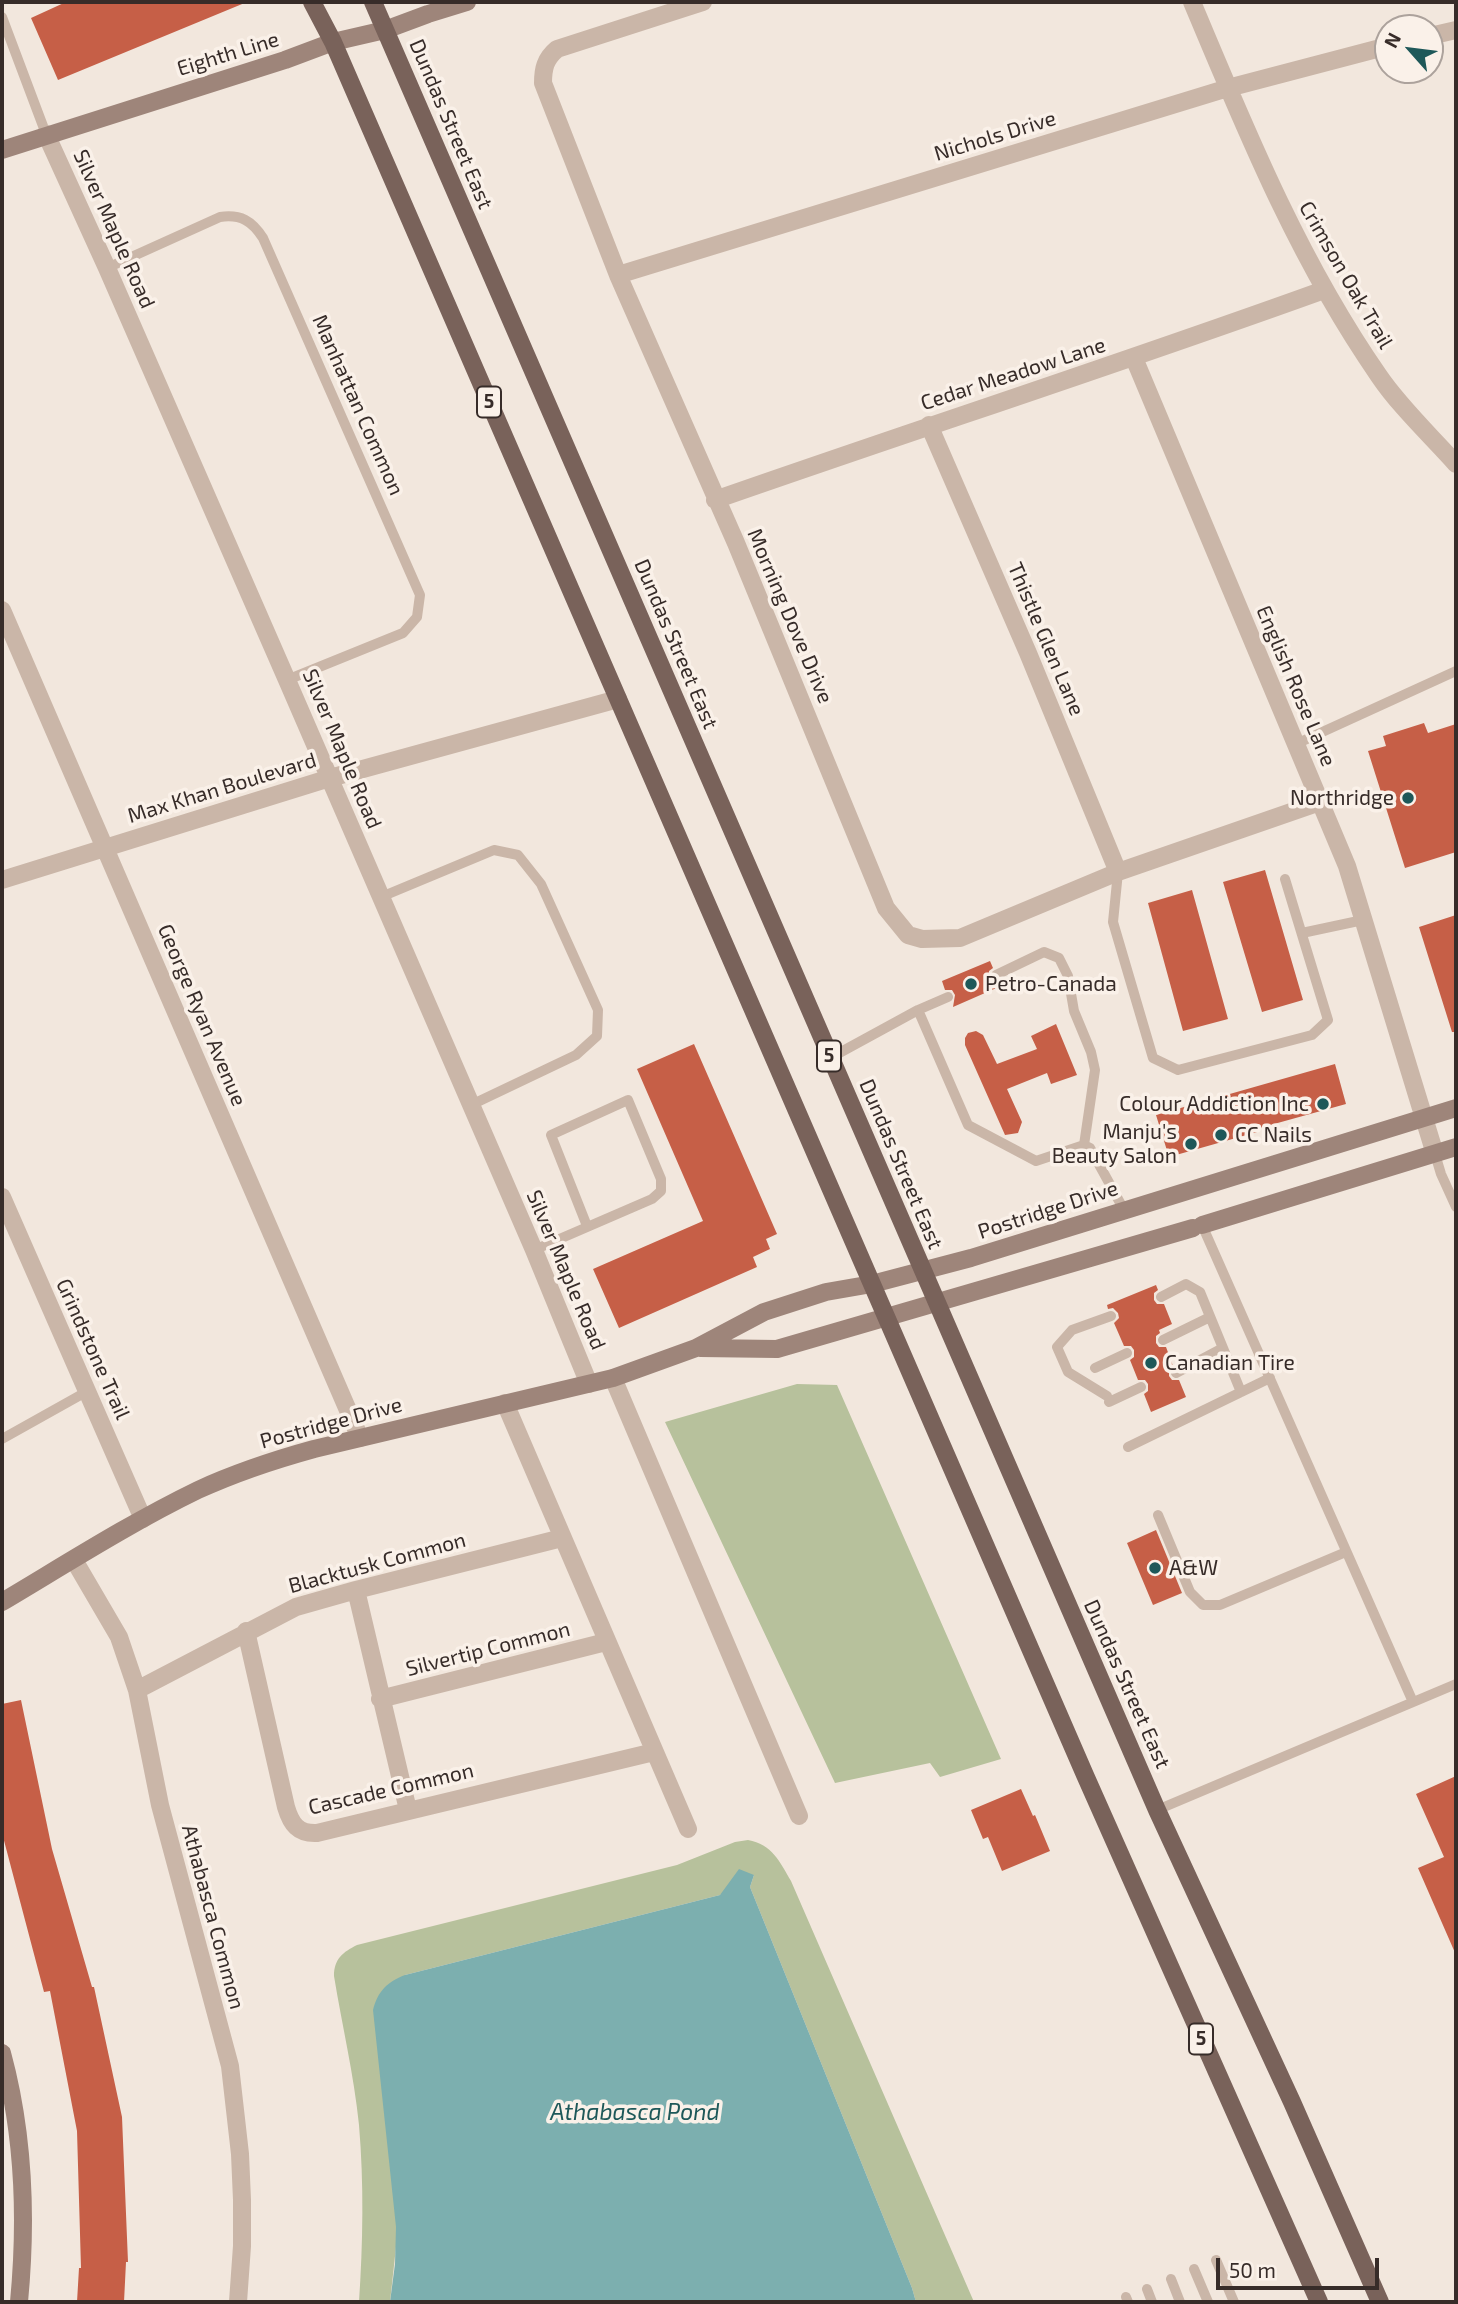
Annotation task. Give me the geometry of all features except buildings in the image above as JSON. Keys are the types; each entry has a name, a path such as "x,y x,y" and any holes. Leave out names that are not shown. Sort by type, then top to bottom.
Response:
{"main road":[{"name":"5","path":"312,2 333,42 1205,2049 1319,2302"},
{"name":"Dundas Street East","path":"373,2 1157,1810 1292,2102 1380,2302"}],"street":[{"name":"Eighth Line","path":"2,150 285,60 333,42 385,30 428,13 467,2"},
{"name":"Morning Dove Drive","path":"703,2 557,49 544,66 543,83 618,275 741,556 886,908 908,934 922,939 960,938 1118,872 1321,802"},
{"path":"1192,2 1228,88"},
{"name":"Nichols Drive","path":"618,275 1228,88 1374,50"},
{"name":"Crimson Oak Trail","path":"1228,88 1277,199 1324,290 1380,379 1456,464"},
{"name":"Silver Maple Road","path":"46,134 330,778 589,1384"},
{"name":"Cedar Meadow Lane","path":"715,500 929,425 1134,358 1324,290"},
{"name":"English Rose Lane","path":"1134,358 1347,866 1435,1154"},
{"name":"Thistle Glen Lane","path":"929,425 1028,653 1118,872"},
{"name":"George Ryan Avenue","path":"2,611 360,1438"},
{"name":"Max Khan Boulevard","path":"2,880 330,778 618,699"},
{"name":"Postridge Drive","path":"2,1602 142,1519 240,1473 314,1448 613,1378 696,1348 764,1312 826,1292 872,1284 971,1258 1456,1108"},
{"name":"Postridge Drive","path":"696,1348 777,1349 1198,1226 1456,1147"},
{"name":"Grindstone Trail","path":"2,1197 142,1519"},
{"path":"613,1378 799,1816"},
{"path":"505,1403 688,1829"},
{"name":"Blacktusk Common","path":"137,1690 296,1607 562,1538"},
{"name":"Athabasca Common","path":"74,1560 119,1637 137,1690 160,1805 230,2066 240,2154 242,2200 238,2302"},
{"path":"356,1590 408,1810"},
{"name":"Cascade Common","path":"246,1631 290,1821 306,1833 317,1833 654,1752"},
{"name":"Silvertip Common","path":"380,1699 606,1642"},
{"path":"2,2053 22,2166 23,2234 19,2302"}],"lane":[{"path":"2,17 46,134"},
{"name":"Manhattan Common","path":"107,268 220,217 231,215 244,218 256,226 264,238 420,595 417,617 403,633 287,680"},
{"path":"1296,744 1456,671"},
{"path":"381,897 494,850 518,855 541,884 598,1010 597,1036 576,1055 471,1105"},
{"path":"1118,872 1113,922 1153,1058 1178,1070 1312,1035 1328,1020 1285,879"},
{"path":"1301,933 1363,920"},
{"path":"996,975 1044,952 1059,958 1068,976 1074,1011 1091,1052 1095,1070 1084,1144"},
{"path":"830,1058 918,1010 948,997"},
{"path":"918,1010 968,1125 1036,1161 1084,1144"},
{"path":"534,1250 652,1199 661,1191 661,1179 628,1100 551,1135 587,1226"},
{"path":"1084,1144 1090,1148 1124,1210"},
{"path":"1435,1154 1456,1207"},
{"path":"1198,1226 1270,1378 1413,1703"},
{"path":"1161,1297 1186,1284 1200,1292 1241,1392"},
{"path":"1111,1315 1072,1331 1057,1347 1068,1372 1108,1399 1141,1387"},
{"path":"1163,1340 1210,1317"},
{"path":"1176,1373 1223,1348"},
{"path":"1095,1368 1127,1353"},
{"path":"1128,1447 1270,1378"},
{"path":"2,1439 86,1392"},
{"path":"1158,1515 1190,1592 1203,1605 1220,1605 1346,1552"},
{"path":"1157,1810 1456,1684"},
{"path":"1216,2260 1234,2302"},
{"path":"1194,2269 1208,2302"},
{"path":"1171,2279 1180,2302"},
{"path":"1147,2289 1152,2302"}],"green space":[{"path":"797,1384 837,1385 1001,1759 940,1777 930,1763 835,1783 665,1422"},
{"path":"748,1840 769,1850 791,1881 974,2302 916,2302 750,1887 754,1875 720,1895 405,1975 396,2247 390,2302 359,2302 361,2147 354,2088 334,1976 340,1957 357,1945 677,1865 735,1842"}],"water":[{"name":"Athabasca Pond","path":"739,1869 754,1875 750,1887 916,2302 390,2302 396,2227 373,2010 384,1988 405,1975 720,1895"}],"place":[{"name":"Northridge","path":"1408,798"},
{"name":"Petro-Canada","path":"971,984"},
{"name":"Colour Addiction Inc","path":"1323,1104"},
{"name":"CC Nails","path":"1221,1135"},
{"name":"Manju's Beauty Salon","path":"1191,1144"},
{"name":"Canadian Tire","path":"1151,1363"},
{"name":"A&W","path":"1155,1568"}]}
